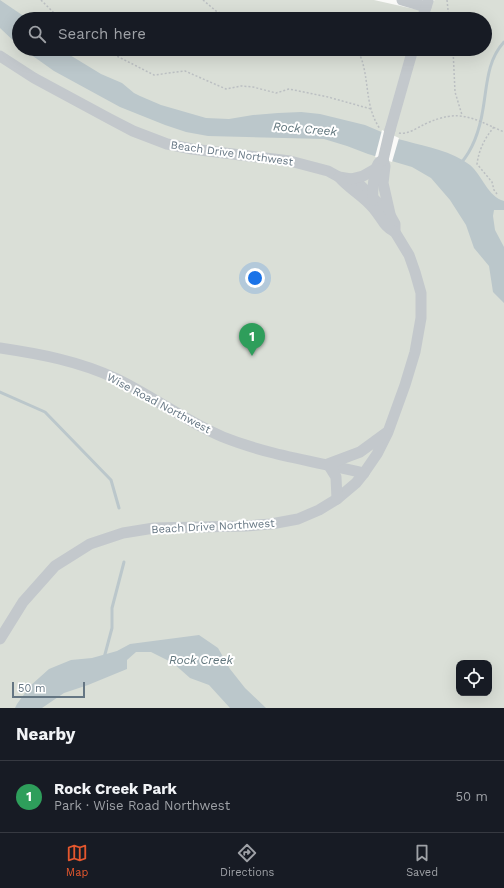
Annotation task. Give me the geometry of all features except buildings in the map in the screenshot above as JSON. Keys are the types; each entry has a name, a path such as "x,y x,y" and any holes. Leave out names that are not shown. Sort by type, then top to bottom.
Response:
{"street":[{"path":"402,0 427,3"},
{"name":"Beach Drive Northwest","path":"0,56 34,78 110,119 133,131 166,144 192,149 290,161 322,169 339,177 351,179 372,195 390,215 395,224 395,232 409,256 421,293 421,318 415,352 405,385 388,432 377,454 356,484 337,499 319,510 298,519 271,524 245,526 154,528 123,533 90,544 55,566 23,602 0,639"},
{"path":"374,209 372,195 411,56"},
{"path":"351,179 364,176 380,164"},
{"path":"380,164 385,166 383,183 390,215"},
{"name":"Beach Drive Northwest","path":"339,177 348,187 374,209 387,228 395,232"},
{"path":"359,195 372,195 377,193 383,183"},
{"name":"Wise Road Northwest","path":"0,348 49,356 84,366 129,385 190,422 223,437 259,449 364,473"},
{"path":"337,499 336,477 328,464 360,452 388,432"}],"path":[{"path":"41,0 53,12"},
{"path":"203,0 218,12"},
{"path":"447,0 448,12"},
{"path":"117,56 154,75 185,71 226,89 241,86 253,87 276,93 289,89 328,97 371,109"},
{"path":"453,56 455,92 462,115"},
{"path":"472,118 504,132"},
{"path":"494,127 488,134 482,146 477,164 492,182 496,194"}],"shaded area":[{"path":"0,0 374,0 414,9 435,0 504,0 504,708 0,708"}],"water":[{"path":"0,0 18,12 12,12 12,39 0,28"},
{"name":"Rock Creek","path":"33,56 71,56 101,74 122,83 140,96 161,105 206,118 229,119 253,115 301,112 320,114 365,125 398,139 439,150 463,160 474,169 489,190 498,199 504,201 504,210 494,210 493,216 495,230 504,247 504,303 493,292 489,266 474,248 466,225 450,200 431,178 412,167 324,139 208,136 186,132 120,107 54,71"},
{"name":"Rock Creek","path":"199,635 218,648 230,669 245,688 266,708 230,708 209,685 190,678 173,663 151,652 136,652 127,660 127,669 64,693 42,708 15,708 30,686 49,669 71,660 92,658 117,651 130,644"}],"pier":[{"path":"382,130 399,138 392,162 375,157"}],"waterway":[{"path":"461,163 470,151 476,138 482,116 491,65 498,49 504,42"},
{"path":"0,392 45,412 111,480 119,508"},
{"path":"104,658 112,628 112,608 124,562"}],"place":[{"name":"Rock Creek Park","path":"252,356"}]}
